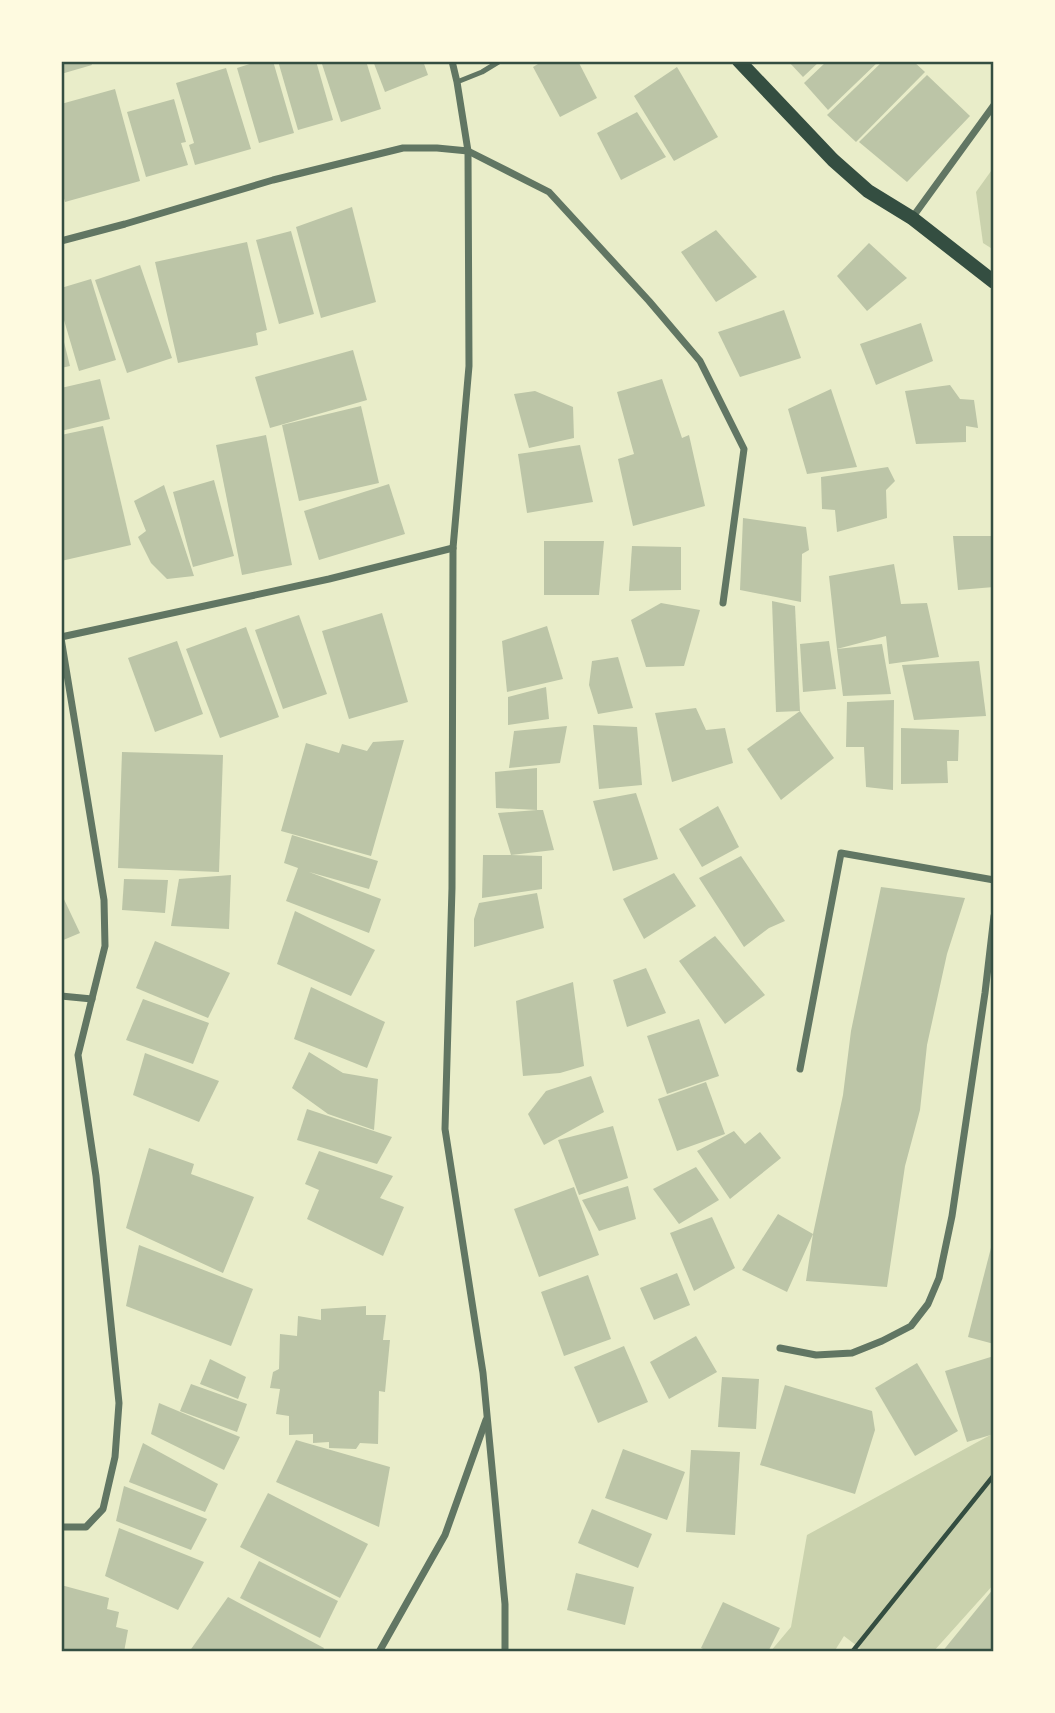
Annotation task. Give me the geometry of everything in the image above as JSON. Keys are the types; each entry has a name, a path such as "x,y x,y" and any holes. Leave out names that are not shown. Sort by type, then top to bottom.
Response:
{"main road":[{"path":"739,61 834,160 869,191 912,218 994,282"}],"street":[{"path":"452,61 468,150 469,366 453,548 452,888 444,1129 483,1373 505,1604 505,1652"},
{"path":"912,218 994,105"},
{"path":"61,241 273,180 403,148 468,150 549,192 700,361 744,449 723,603"},
{"path":"61,1527 86,1527 103,1509 116,1457 119,1403 96,1177 78,1055 105,946 104,900 61,637 329,579 453,548"},
{"path":"800,1069 841,853 994,880"},
{"path":"780,1348 816,1355 852,1353 911,1326 928,1304 939,1278 952,1216 994,916"},
{"path":"61,996 92,999"},
{"path":"379,1652 445,1535 487,1416"}],"lane":[{"path":"457,82 500,61"}],"path":[{"path":"852,1652 994,1475"}],"green space":[{"path":"994,167 994,250 983,243 976,192"},
{"path":"994,1433 994,1584 933,1652 865,1652 844,1636 834,1652 770,1652 791,1627 807,1535"}],"building":[{"path":"61,61 90,61 92,65 61,74"},
{"path":"259,61 273,61 294,133 259,143 237,68"},
{"path":"278,61 316,61 333,120 298,130"},
{"path":"321,61 366,61 381,109 341,122"},
{"path":"373,61 423,61 428,75 385,92"},
{"path":"543,61 578,61 597,98 560,117 533,67"},
{"path":"788,61 820,61 803,77"},
{"path":"827,61 879,61 828,110 804,83"},
{"path":"883,61 913,61 925,72 856,142 827,115"},
{"path":"677,67 718,137 674,161 634,96"},
{"path":"226,68 251,149 195,165 189,145 194,143 176,83"},
{"path":"927,75 970,116 907,182 859,142"},
{"path":"115,89 140,181 65,202 61,188 61,104"},
{"path":"174,99 186,142 181,143 188,165 146,177 127,112"},
{"path":"637,112 666,157 621,180 597,133"},
{"path":"352,207 376,302 321,318 296,227"},
{"path":"716,230 757,277 716,302 681,252"},
{"path":"291,231 314,314 279,324 256,240"},
{"path":"247,242 267,330 256,333 258,345 178,363 155,262"},
{"path":"869,243 907,278 867,311 837,276"},
{"path":"140,265 172,358 127,373 95,280"},
{"path":"91,279 116,360 79,371 61,310 61,288"},
{"path":"784,310 801,358 740,377 718,332"},
{"path":"921,323 933,361 876,385 860,344"},
{"path":"61,335 70,366 61,368"},
{"path":"353,350 367,400 270,428 255,377"},
{"path":"100,379 110,419 61,431 61,388"},
{"path":"662,379 682,438 689,435 705,506 633,526 618,459 634,454 617,392"},
{"path":"950,385 960,399 974,400 978,428 966,426 966,442 916,444 905,391"},
{"path":"831,389 857,467 807,474 788,409"},
{"path":"535,391 573,407 574,438 529,448 514,394"},
{"path":"361,406 379,483 299,501 282,425"},
{"path":"103,426 131,545 61,561 61,435"},
{"path":"266,435 292,565 242,575 216,445"},
{"path":"580,445 593,502 527,513 518,454"},
{"path":"888,467 895,481 886,490 887,518 837,532 835,510 822,509 821,477"},
{"path":"214,480 234,556 193,567 173,492"},
{"path":"389,484 405,534 319,560 304,511"},
{"path":"164,485 194,576 167,579 151,563 138,537 146,531 134,501"},
{"path":"743,518 806,527 809,550 802,554 801,602 740,590"},
{"path":"953,536 994,536 994,587 958,590"},
{"path":"544,541 604,541 599,595 544,595"},
{"path":"632,546 681,547 681,590 629,591"},
{"path":"894,564 901,604 927,603 939,657 889,664 886,636 837,649 829,576"},
{"path":"772,601 795,606 800,711 776,712"},
{"path":"661,603 700,610 684,666 646,667 631,620"},
{"path":"382,613 408,702 349,719 322,631"},
{"path":"299,615 327,694 283,709 255,630"},
{"path":"547,626 563,679 507,692 502,641"},
{"path":"246,627 279,717 220,738 186,649"},
{"path":"177,641 203,714 155,732 128,658"},
{"path":"829,641 836,689 803,692 800,644"},
{"path":"882,644 891,694 843,696 837,649"},
{"path":"618,657 633,708 598,714 589,685 592,661"},
{"path":"979,661 986,716 914,720 902,665"},
{"path":"546,687 549,719 508,725 508,697"},
{"path":"894,700 893,790 866,787 864,747 846,747 847,702"},
{"path":"696,708 706,730 725,728 733,763 672,782 655,713"},
{"path":"800,711 834,758 781,800 747,749"},
{"path":"593,725 637,727 642,785 599,789"},
{"path":"567,726 560,763 509,768 514,731"},
{"path":"901,728 959,730 958,761 947,761 948,783 901,784"},
{"path":"404,740 371,856 281,831 306,743 339,753 342,744 367,751 373,742"},
{"path":"122,752 223,755 219,872 118,868"},
{"path":"537,768 537,810 496,808 495,772"},
{"path":"636,793 658,859 613,871 593,801"},
{"path":"718,806 739,847 702,867 679,829"},
{"path":"543,810 554,850 511,855 498,813"},
{"path":"292,835 378,861 369,889 309,872 381,899 369,933 286,901 298,868 284,863"},
{"path":"483,855 542,856 542,889 482,898"},
{"path":"741,856 785,921 769,928 744,947 699,878"},
{"path":"674,873 696,906 644,939 623,899"},
{"path":"231,875 229,929 171,926 179,879"},
{"path":"124,879 168,880 165,913 122,910"},
{"path":"881,887 965,898 947,954 927,1045 920,1110 905,1166 887,1287 806,1281 813,1234 843,1095 851,1031"},
{"path":"61,893 80,933 61,941"},
{"path":"537,893 544,928 474,947 474,919 479,903"},
{"path":"295,911 375,950 351,996 277,964"},
{"path":"715,936 765,995 725,1024 679,961"},
{"path":"155,941 230,973 208,1018 136,988"},
{"path":"646,968 666,1013 627,1027 613,980"},
{"path":"573,982 584,1066 560,1073 523,1076 516,1001"},
{"path":"311,987 385,1022 367,1068 294,1039"},
{"path":"143,999 209,1023 193,1064 126,1040"},
{"path":"699,1019 719,1076 667,1094 647,1036"},
{"path":"309,1052 343,1073 378,1079 374,1130 328,1114 292,1088"},
{"path":"145,1053 219,1081 199,1122 133,1095"},
{"path":"591,1076 604,1112 544,1145 528,1114 546,1091"},
{"path":"706,1082 725,1134 677,1151 658,1099"},
{"path":"307,1109 392,1137 377,1164 297,1140"},
{"path":"613,1126 628,1178 579,1195 558,1140"},
{"path":"734,1131 745,1144 760,1132 781,1158 730,1199 697,1151"},
{"path":"149,1148 194,1164 191,1174 254,1197 223,1273 126,1228"},
{"path":"319,1151 393,1176 380,1198 404,1207 383,1256 307,1219 319,1190 305,1184"},
{"path":"696,1167 719,1200 679,1224 653,1189"},
{"path":"628,1186 636,1219 599,1231 582,1200"},
{"path":"574,1187 599,1255 539,1277 514,1209"},
{"path":"778,1214 813,1234 787,1292 742,1270"},
{"path":"712,1217 735,1268 694,1291 670,1233"},
{"path":"994,1240 994,1344 968,1337"},
{"path":"139,1245 253,1289 231,1346 126,1306"},
{"path":"677,1273 690,1305 654,1320 640,1288"},
{"path":"588,1275 611,1339 564,1356 541,1292"},
{"path":"366,1306 366,1315 386,1315 383,1340 390,1340 385,1392 379,1391 378,1444 360,1443 356,1449 329,1448 329,1442 313,1443 313,1434 289,1435 289,1416 276,1414 280,1389 270,1388 273,1372 279,1369 280,1334 297,1336 298,1316 321,1320 321,1309"},
{"path":"696,1336 717,1372 669,1399 650,1362"},
{"path":"624,1346 648,1402 598,1423 574,1367"},
{"path":"994,1356 994,1434 967,1442 945,1371"},
{"path":"210,1359 246,1377 238,1399 200,1384"},
{"path":"917,1363 958,1431 915,1456 875,1388"},
{"path":"722,1377 759,1379 756,1429 718,1427"},
{"path":"191,1384 247,1404 237,1432 180,1411"},
{"path":"785,1385 872,1411 875,1430 855,1494 760,1465"},
{"path":"159,1403 240,1437 224,1470 151,1434"},
{"path":"296,1440 390,1467 379,1527 276,1482"},
{"path":"143,1443 218,1484 205,1512 129,1482"},
{"path":"623,1449 685,1472 667,1520 605,1498"},
{"path":"691,1450 740,1452 735,1535 686,1532"},
{"path":"124,1486 207,1519 191,1550 116,1521"},
{"path":"268,1493 368,1544 340,1598 240,1547"},
{"path":"592,1509 652,1534 638,1568 578,1543"},
{"path":"119,1528 204,1562 178,1610 105,1576"},
{"path":"259,1561 338,1601 320,1638 240,1598"},
{"path":"576,1573 634,1587 625,1625 567,1610"},
{"path":"61,1585 109,1598 107,1609 119,1612 116,1627 128,1630 124,1652 61,1652"},
{"path":"994,1588 994,1652 942,1652"},
{"path":"228,1597 324,1648 322,1652 189,1652"},
{"path":"723,1602 780,1628 768,1652 709,1652 701,1648"}]}
